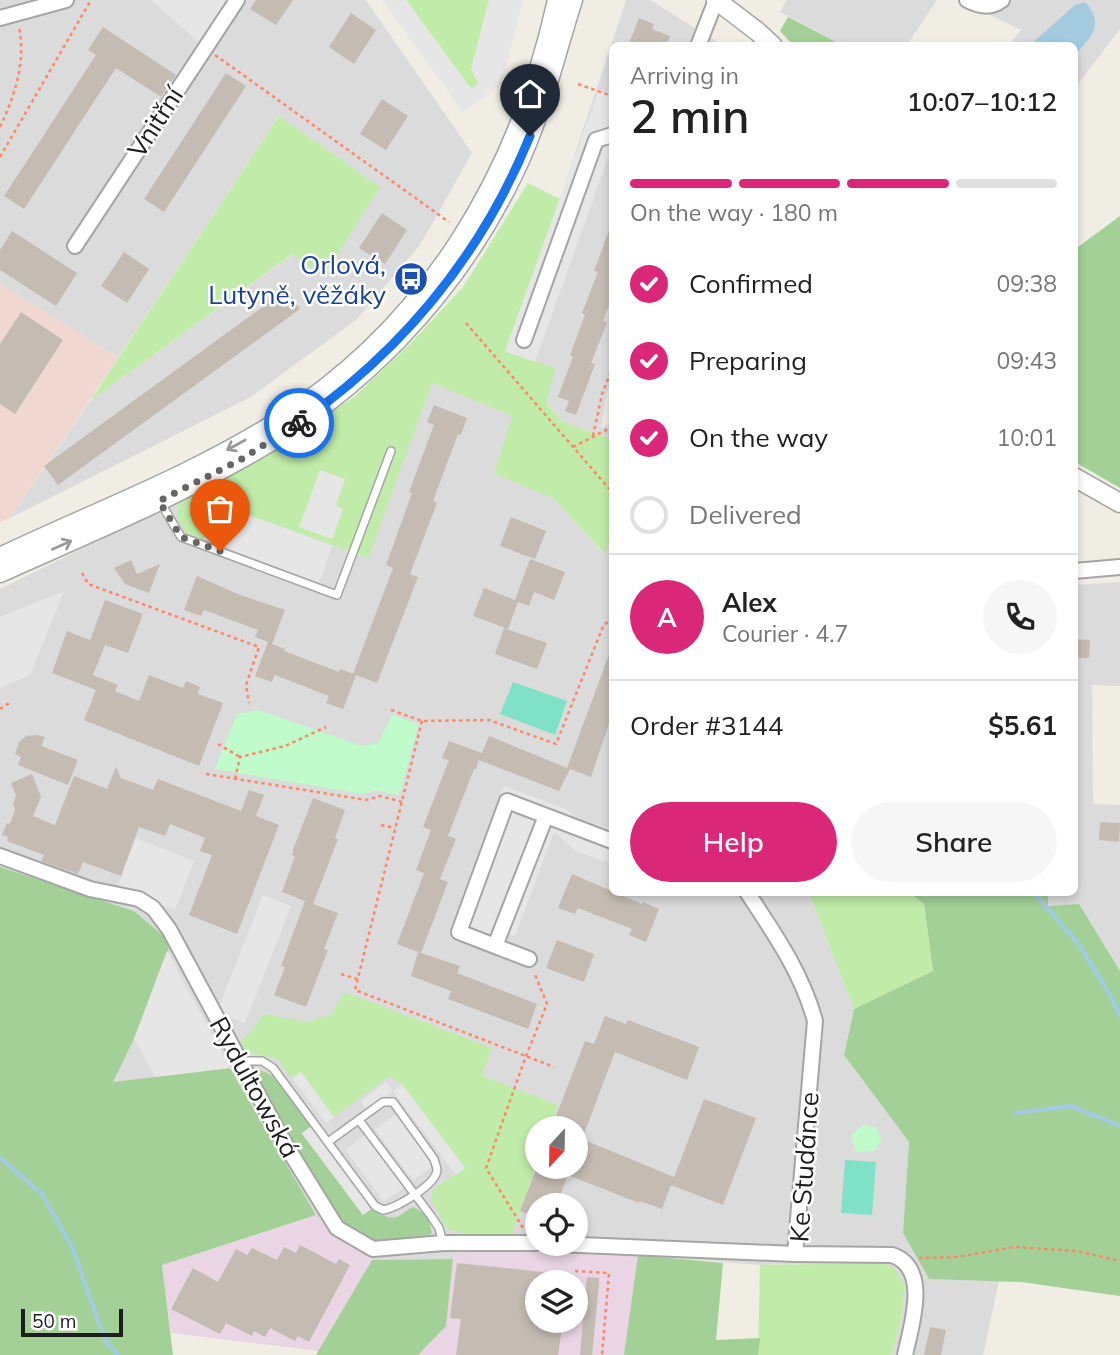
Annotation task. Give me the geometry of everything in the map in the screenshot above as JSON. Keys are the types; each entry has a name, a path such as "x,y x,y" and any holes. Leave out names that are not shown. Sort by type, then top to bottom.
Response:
{"street":[{"path":"0,18 66,0"},
{"name":"Vnitřní","path":"75,246 237,0"},
{"path":"0,573 155,494 302,405 364,354 421,296 473,221 513,144 537,77 557,0"},
{"path":"0,557 240,460 324,404 381,357 439,295 478,239 514,174 541,109 573,0"},
{"path":"700,42 716,0 769,42"},
{"path":"967,0 990,6 1002,0"},
{"path":"524,340 596,140 609,136"},
{"path":"1078,479 1120,503"},
{"path":"1078,571 1120,567"},
{"path":"529,959 459,932 507,801 609,840"},
{"path":"495,946 545,816"},
{"name":"Rydultowská","path":"0,856 90,889 139,899 153,908 169,929 282,1139 337,1228 373,1249 443,1243 525,1243"},
{"name":"Ke Studánce","path":"750,896 786,951 808,995 815,1021 795,1254 892,1255 904,1259"},
{"path":"588,1245 795,1254"},
{"path":"904,1259 913,1273 915,1297 905,1355"}],"lane":[{"path":"155,494 181,537 337,595 391,451"},
{"path":"240,1061 262,1061 273,1068 375,1206 383,1210 390,1209 415,1195 436,1175 438,1169 434,1159 393,1102 383,1102 328,1142"},
{"path":"359,1120 439,1228 443,1243"}],"path":[{"path":"0,157 91,0"},
{"path":"0,127 18,80 21,36 17,14"},
{"path":"204,47 449,222"},
{"path":"578,84 609,95"},
{"path":"466,323 609,489"},
{"path":"593,436 602,394 609,376"},
{"path":"573,447 609,428"},
{"path":"82,573 88,584 259,647 246,685 249,703"},
{"path":"391,710 422,721 489,720 556,744 604,624 609,622"},
{"path":"0,709 9,703"},
{"path":"422,721 355,990 554,1067"},
{"path":"218,744 240,757 285,746 326,727"},
{"path":"235,779 240,757"},
{"path":"206,774 366,800 380,796 402,802"},
{"path":"381,825 395,828"},
{"path":"525,1228 486,1168 547,1004 529,959"},
{"path":"341,974 357,979"},
{"path":"904,1259 957,1257 1014,1247 1077,1251 1120,1261"},
{"path":"588,1272 609,1273 602,1355"}],"shaded area":[{"path":"0,0 366,0 472,153 420,245 357,319 251,397 10,518 90,401 293,254 322,277 279,116 118,358 0,284"},
{"path":"151,0 237,0 204,47"},
{"path":"382,0 406,0 473,88 478,83 471,70 489,0 523,0 502,84 463,112"},
{"path":"626,0 650,0 717,42 612,42"},
{"path":"787,0 937,0 909,42 836,42 780,12"},
{"path":"982,0 1120,0 1120,29 1078,84 1078,42 1011,42 1021,30 986,13 990,4"},
{"path":"609,51 609,387 601,428 609,424 609,438 563,422 546,401 555,368 505,351 560,199"},
{"path":"599,89 609,93 609,155 535,362 505,351"},
{"path":"0,284 118,358 10,518 0,522"},
{"path":"432,383 513,416 495,474 553,497 604,554 609,539 609,896 810,896 854,1009 844,1055 909,1142 903,1233 929,1279 999,1281 983,1355 892,1355 905,1286 880,1263 760,1265 588,1254 588,1193 525,1193 525,1252 457,1250 453,1259 372,1260 316,1215 230,1068 112,1083 134,1039 171,942 134,911 0,867 0,589 178,501 177,518 237,511 367,558"},
{"path":"320,470 345,479 336,505 343,509 332,539 299,527"},
{"path":"237,511 332,546 319,583 203,539"},
{"path":"1120,582 1120,686 1092,685 1093,804 1120,805 1120,971 1079,905 1048,906 1048,896 1078,896 1078,585"},
{"path":"64,591 30,675 0,688 0,617"},
{"path":"504,786 568,810 574,817 609,827 609,863 576,851 554,832 515,936 505,932 498,952 449,933"},
{"path":"136,838 194,861 175,910 117,888"},
{"path":"263,895 291,906 245,1023 217,1012"},
{"path":"167,951 230,1068 155,1077 134,1039"},
{"path":"301,1072 334,1117 326,1123 292,1078"},
{"path":"386,1082 393,1091 367,1110 361,1101"},
{"path":"402,1084 465,1168 456,1175 393,1091"},
{"path":"396,1114 434,1165 413,1180 375,1129"},
{"path":"314,1124 375,1206 363,1215 302,1133"},
{"path":"365,1135 404,1187 384,1202 346,1150"},
{"path":"316,1215 372,1260 319,1351 171,1333 162,1265"},
{"path":"457,1250 525,1252 525,1256 638,1255 624,1355 418,1355 446,1326 453,1259"}],"green space":[{"path":"406,0 489,0 471,70 478,86 469,86"},
{"path":"788,17 836,42 790,42 780,31"},
{"path":"279,116 380,187 323,277 292,254 90,401"},
{"path":"528,183 560,199 505,351 556,368 546,402 563,422 609,438 609,540 605,554 553,498 494,474 512,416 432,383 368,558 237,511 203,539 185,532 177,518 178,501 260,457 353,398 411,343 463,287"},
{"path":"1120,216 1120,488 1078,464 1078,247"},
{"path":"513,682 567,701 555,735 500,714"},
{"path":"258,710 362,746 378,743 392,715 419,724 399,795 376,791 362,794 215,769 237,714"},
{"path":"0,867 134,911 171,942 134,1039 113,1082 230,1068 316,1215 162,1265 173,1355 0,1355"},
{"path":"810,896 914,896 924,904 933,971 854,1009"},
{"path":"914,896 1048,896 1048,906 1079,904 1120,971 1120,1296 1021,1282 929,1279 903,1233 909,1142 844,1055 854,1009 933,971 924,904"},
{"path":"344,992 492,1048 482,1076 558,1105 554,1116 525,1116 525,1180 531,1180 511,1238 473,1236 447,1229 431,1200 433,1189 465,1168 402,1084 389,1076 334,1117 301,1072 292,1078 277,1059 245,1052 237,1044 252,1031 263,1014 307,1022 331,1015"},
{"path":"257,1070 273,1077 295,1101 312,1126 302,1134 363,1215 371,1209 387,1217 395,1217 414,1207 428,1217 432,1233 425,1238 376,1242 362,1238 337,1221 253,1081"},
{"path":"864,1124 877,1128 881,1139 875,1151 856,1152 851,1135"},
{"path":"845,1160 876,1162 872,1215 841,1213"},
{"path":"638,1255 723,1263 716,1340 760,1338 758,1355 624,1355"},
{"path":"453,1259 446,1326 418,1355 316,1355 372,1260"},
{"path":"880,1263 894,1267 905,1286 892,1355 758,1355 760,1265"}],"water":[{"path":"1085,2 1091,9 1095,23 1087,42 1078,51 1078,42 1033,42 1075,5"}],"building":[{"path":"256,0 293,0 276,25 250,9"},
{"path":"351,13 376,30 354,64 329,47"},
{"path":"639,18 654,24 652,29 670,36 668,42 630,42"},
{"path":"103,27 176,75 161,97 116,68 24,209 4,196 96,55 88,50"},
{"path":"226,73 246,86 164,212 144,199"},
{"path":"382,99 408,116 386,150 360,134"},
{"path":"382,213 407,230 385,264 359,248"},
{"path":"609,230 609,305 603,321 607,323 591,363 595,364 576,415 565,411 569,401 558,397 585,315 582,313 598,272 594,271"},
{"path":"12,231 77,273 56,306 0,270 0,250"},
{"path":"124,252 149,269 127,303 101,286"},
{"path":"286,290 300,309 58,485 44,466"},
{"path":"21,312 63,340 15,414 0,404 0,344"},
{"path":"434,405 467,418 461,435 458,434 433,501 437,503 410,574 418,577 377,683 353,674 393,568 386,565 434,425 427,422"},
{"path":"511,517 546,531 535,559 500,546"},
{"path":"530,559 565,572 554,600 534,592 529,606 518,602 508,629 473,616 484,588 515,600"},
{"path":"131,560 137,574 160,564 149,593 125,584 114,568"},
{"path":"197,576 240,595 285,610 272,644 339,672 340,669 356,675 343,709 326,703 329,696 275,675 272,682 255,676 268,642 255,637 258,630 204,610 201,616 184,610"},
{"path":"105,600 143,614 128,653 105,645 93,675 118,685 115,691 139,701 149,675 183,688 186,681 200,687 198,694 223,703 199,766 84,720 96,690 52,673 67,631 90,640"},
{"path":"504,628 547,643 537,669 495,654"},
{"path":"1078,639 1090,640 1089,658 1078,658"},
{"path":"609,654 609,724 591,777 570,769 559,791 479,760 448,836 456,839 440,879 448,882 421,953 460,966 457,973 537,1004 528,1029 448,999 451,991 411,976 418,952 397,944 424,873 416,870 431,830 423,827 449,760 442,758 449,741 482,753 489,736 567,768"},
{"path":"26,736 45,737 41,746 78,760 68,785 18,765 21,757 15,754 19,742"},
{"path":"116,767 121,778 153,790 158,779 241,811 249,790 264,795 256,816 279,825 237,934 189,915 212,855 200,851 205,838 170,824 165,836 139,827 121,876 83,862 78,874 41,861 44,855 7,841 8,837 2,835 15,810 13,804 16,795 11,783 32,774 41,797 33,816 55,825 74,776 107,789"},
{"path":"313,798 345,810 335,838 338,839 313,904 338,913 324,949 328,950 306,1007 274,995 285,967 281,966 305,901 282,892 295,856 292,855 294,847"},
{"path":"1100,822 1120,823 1119,842 1099,840"},
{"path":"572,874 609,890 609,896 623,896 659,909 646,942 629,935 632,929 578,908 575,914 558,908"},
{"path":"557,940 594,954 584,982 546,968"},
{"path":"605,1016 626,1024 628,1020 699,1047 687,1080 615,1052 588,1123 588,1116 556,1116 585,1041 594,1044"},
{"path":"704,1099 756,1118 723,1205 671,1185"},
{"path":"588,1141 674,1177 662,1209 640,1201 639,1203 581,1180 588,1180"},
{"path":"532,1180 566,1180 561,1193 527,1193"},
{"path":"525,1198 525,1213 520,1211"},
{"path":"300,1245 336,1264 339,1259 350,1265 309,1342 298,1336 295,1341 270,1328 265,1337 254,1331 252,1336 226,1323 220,1334 171,1309 193,1268 218,1282 236,1249 247,1255 252,1248 277,1260 284,1247 296,1253"},
{"path":"457,1263 525,1270 525,1333 561,1333 558,1355 456,1355 461,1319 450,1318"},
{"path":"588,1277 599,1278 592,1355 580,1355 582,1333 588,1333"},
{"path":"930,1327 946,1330 941,1355 924,1355"}],"waterway":[{"path":"1037,896 1078,943 1120,1016"},
{"path":"1016,1113 1071,1106 1120,1126"},
{"path":"0,1158 41,1193 72,1247 105,1340 118,1355"}],"way so far":[{"path":"220,551 181,537 159,501 240,460 299,423"}],"place":[{"name":"Orlová, Lutyně, věžáky","path":"411,279"}],"route":[{"path":"299,423 374,364 439,295 495,211 530,136"}]}
